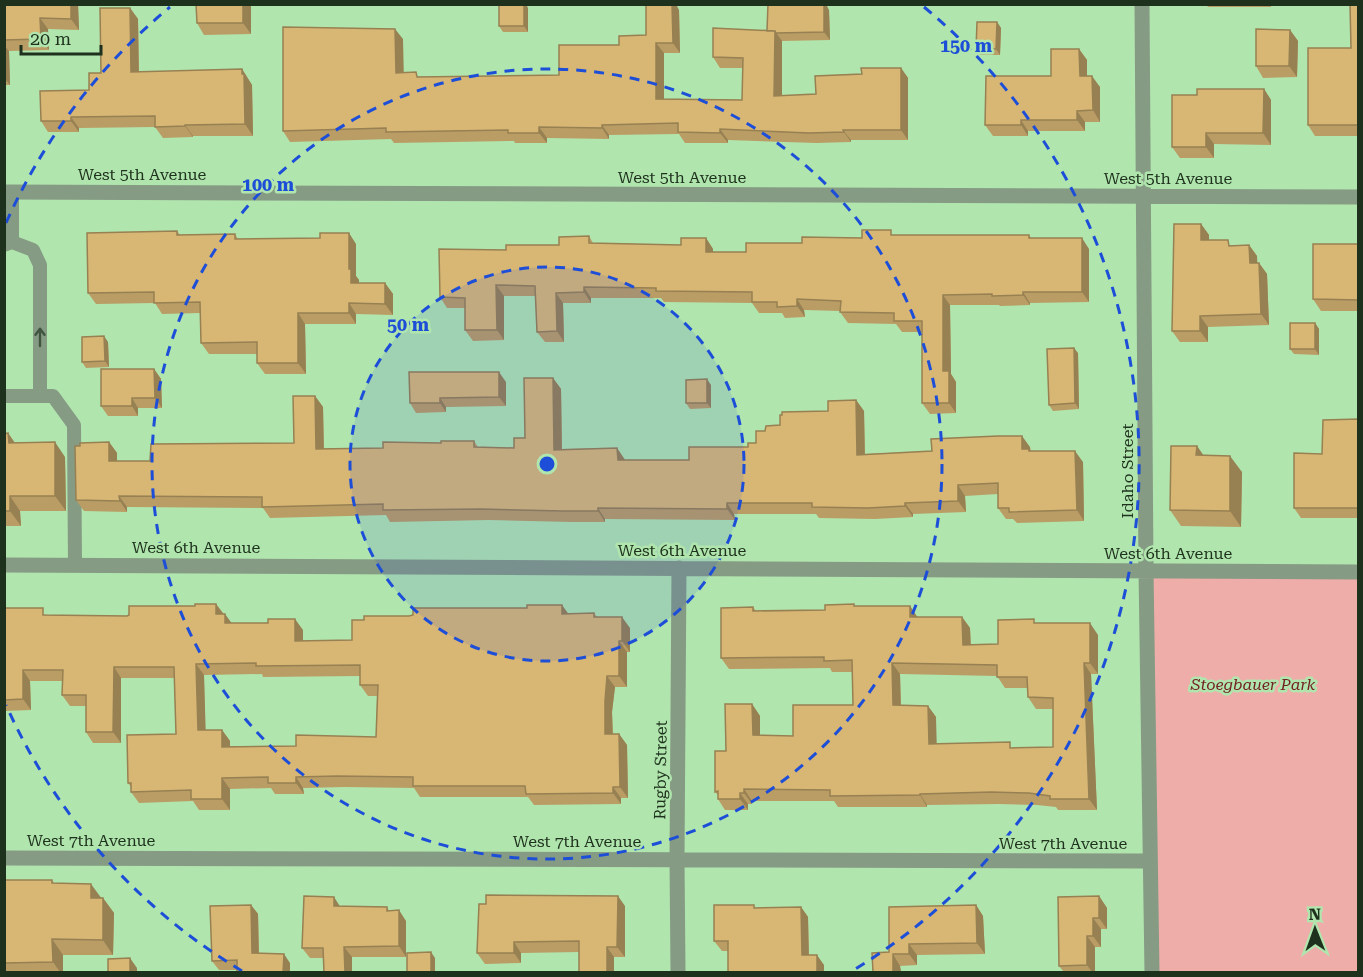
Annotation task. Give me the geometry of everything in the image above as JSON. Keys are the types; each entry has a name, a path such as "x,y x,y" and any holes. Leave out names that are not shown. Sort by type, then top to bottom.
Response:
{"street":[{"name":"Idaho Street","path":"1142,4 1149,861 1152,972"},
{"name":"West 5th Avenue","path":"8,192 1359,197"},
{"name":"West 6th Avenue","path":"4,565 1359,572"},
{"name":"Rugby Street","path":"678,972 679,568"},
{"name":"West 7th Avenue","path":"4,858 1149,861"}],"lane":[{"path":"8,192 8,244 33,250 40,265 40,396"},
{"path":"4,396 53,396 74,425 75,565"}],"green space":[{"name":"Stoegbauer Park","path":"1146,570 1358,572 1358,972 1152,972"}],"building":[{"path":"4,4 71,4 71,19 40,18 41,39 4,40"},
{"path":"196,4 243,4 243,23 197,23"},
{"path":"499,4 524,4 524,26 499,26"},
{"path":"646,4 672,4 673,43 656,43 656,99 742,100 743,58 713,57 713,28 775,31 774,96 816,94 815,76 862,74 861,68 901,68 901,130 843,130 844,132 809,133 720,129 720,133 678,132 678,123 602,125 602,128 539,127 539,133 508,133 508,130 386,132 386,128 283,131 283,27 395,29 396,73 416,72 417,77 559,75 559,45 619,45 619,36 646,35"},
{"path":"768,4 824,4 824,32 776,33 767,31"},
{"path":"1350,4 1359,4 1359,125 1308,125 1308,48 1351,48"},
{"path":"100,8 130,8 131,72 242,69 245,124 155,127 155,116 71,117 71,121 41,121 40,91 89,90 89,73 101,73"},
{"path":"977,22 997,22 996,49 976,49"},
{"path":"1256,29 1290,30 1289,66 1256,66"},
{"path":"1051,49 1079,49 1080,76 1092,76 1093,110 1077,111 1077,120 1021,120 1021,125 985,125 986,76 1051,76"},
{"path":"1197,89 1264,89 1263,133 1206,133 1206,147 1172,147 1172,95 1197,95"},
{"path":"1174,224 1201,224 1201,240 1228,240 1229,246 1249,245 1250,263 1259,263 1261,314 1200,316 1200,331 1172,331"},
{"path":"862,230 891,230 891,235 1029,235 1029,238 1082,238 1082,292 1023,292 1023,295 992,296 992,294 943,295 943,371 949,371 949,403 922,403 922,321 894,321 894,313 840,312 841,301 797,299 797,306 777,307 777,302 752,302 752,292 656,291 656,288 584,287 584,292 556,293 557,331 537,332 535,286 496,285 497,330 465,330 465,298 440,297 439,249 506,250 506,245 559,245 559,237 589,236 589,243 681,245 681,238 706,238 706,252 746,252 746,243 802,243 802,237 862,238"},
{"path":"177,231 177,235 235,234 235,239 320,238 320,233 349,233 351,283 385,283 385,304 349,303 349,313 298,313 298,363 257,363 257,342 201,343 200,302 154,303 154,292 88,293 87,233"},
{"path":"1358,240 1359,300 1313,299 1313,244 1358,244"},
{"path":"1290,323 1315,323 1315,349 1290,349"},
{"path":"104,336 105,361 82,362 82,337"},
{"path":"1074,348 1075,403 1049,405 1047,349"},
{"path":"101,369 154,369 155,398 132,398 132,406 101,406"},
{"path":"409,372 499,372 499,397 440,398 440,403 410,403"},
{"path":"524,378 553,378 554,450 617,448 618,460 689,460 689,447 748,447 748,443 756,443 756,431 765,431 766,426 780,425 782,412 828,411 828,401 856,400 857,455 932,451 931,439 998,436 1022,436 1022,449 1029,449 1029,451 1075,451 1077,510 1009,512 1009,508 998,508 998,483 958,485 958,501 905,503 905,506 868,508 812,507 812,503 727,503 727,509 383,510 383,504 262,507 262,497 119,496 120,501 76,500 75,446 80,446 80,443 109,442 109,461 150,461 151,444 294,443 293,396 315,396 316,449 383,448 383,442 441,443 441,441 474,441 474,447 514,448 514,438 525,438"},
{"path":"707,379 707,403 686,403 686,380"},
{"path":"1359,419 1359,508 1294,508 1294,453 1322,454 1323,420"},
{"path":"8,433 9,443 55,442 55,496 10,496 10,511 4,511 4,434"},
{"path":"1171,446 1197,446 1196,455 1230,456 1230,511 1170,510"},
{"path":"195,604 216,604 216,614 225,614 225,623 268,623 268,619 295,619 295,641 352,640 352,620 364,620 364,616 409,616 413,615 413,608 527,608 527,605 562,605 562,614 594,613 594,617 622,617 619,676 607,676 605,701 605,734 619,734 620,787 613,787 613,793 526,794 525,786 413,786 413,777 337,776 296,777 296,783 268,783 268,777 222,778 222,799 191,799 191,790 131,792 131,783 128,783 127,735 176,734 174,667 114,667 113,732 86,732 86,695 62,695 63,670 23,670 23,699 4,700 4,608 43,608 43,615 127,616 129,606 195,606","holes":["256,663 256,666 360,665 360,685 378,685 376,737 296,735 296,746 222,747 222,730 198,730 196,664"]},
{"path":"825,605 910,606 910,617 962,617 963,645 998,644 998,620 1034,619 1034,623 1090,623 1090,663 1084,663 1089,799 1050,799 1050,796 1029,793 991,792 830,796 830,790 744,789 744,793 740,793 740,799 718,799 718,791 715,792 715,751 726,751 725,704 752,704 753,735 793,736 793,705 853,705 852,660 824,661 824,657 721,658 721,608 753,607 753,611 825,610","holes":["892,663 997,665 997,677 1027,677 1028,697 1053,698 1053,747 1010,748 1010,742 929,744 928,706 893,705"]},
{"path":"4,880 52,880 52,883 91,884 91,898 103,898 103,940 52,939 53,962 4,963"},
{"path":"486,895 618,896 617,947 607,947 607,972 579,972 579,941 514,942 514,953 477,953 479,904 486,904"},
{"path":"304,896 334,897 334,906 387,907 387,911 399,910 399,946 344,947 345,972 324,972 323,948 302,948"},
{"path":"1099,896 1099,918 1093,918 1093,936 1087,936 1087,965 1059,966 1058,897"},
{"path":"251,905 252,953 284,954 283,972 237,972 237,960 212,961 210,906"},
{"path":"714,905 754,905 754,908 801,907 802,955 817,955 817,972 728,972 728,941 714,941"},
{"path":"976,905 977,943 909,944 909,954 893,954 893,972 873,972 872,953 889,952 889,907"},
{"path":"431,952 431,972 407,972 407,953"},
{"path":"130,958 130,972 108,972 108,959"}]}
